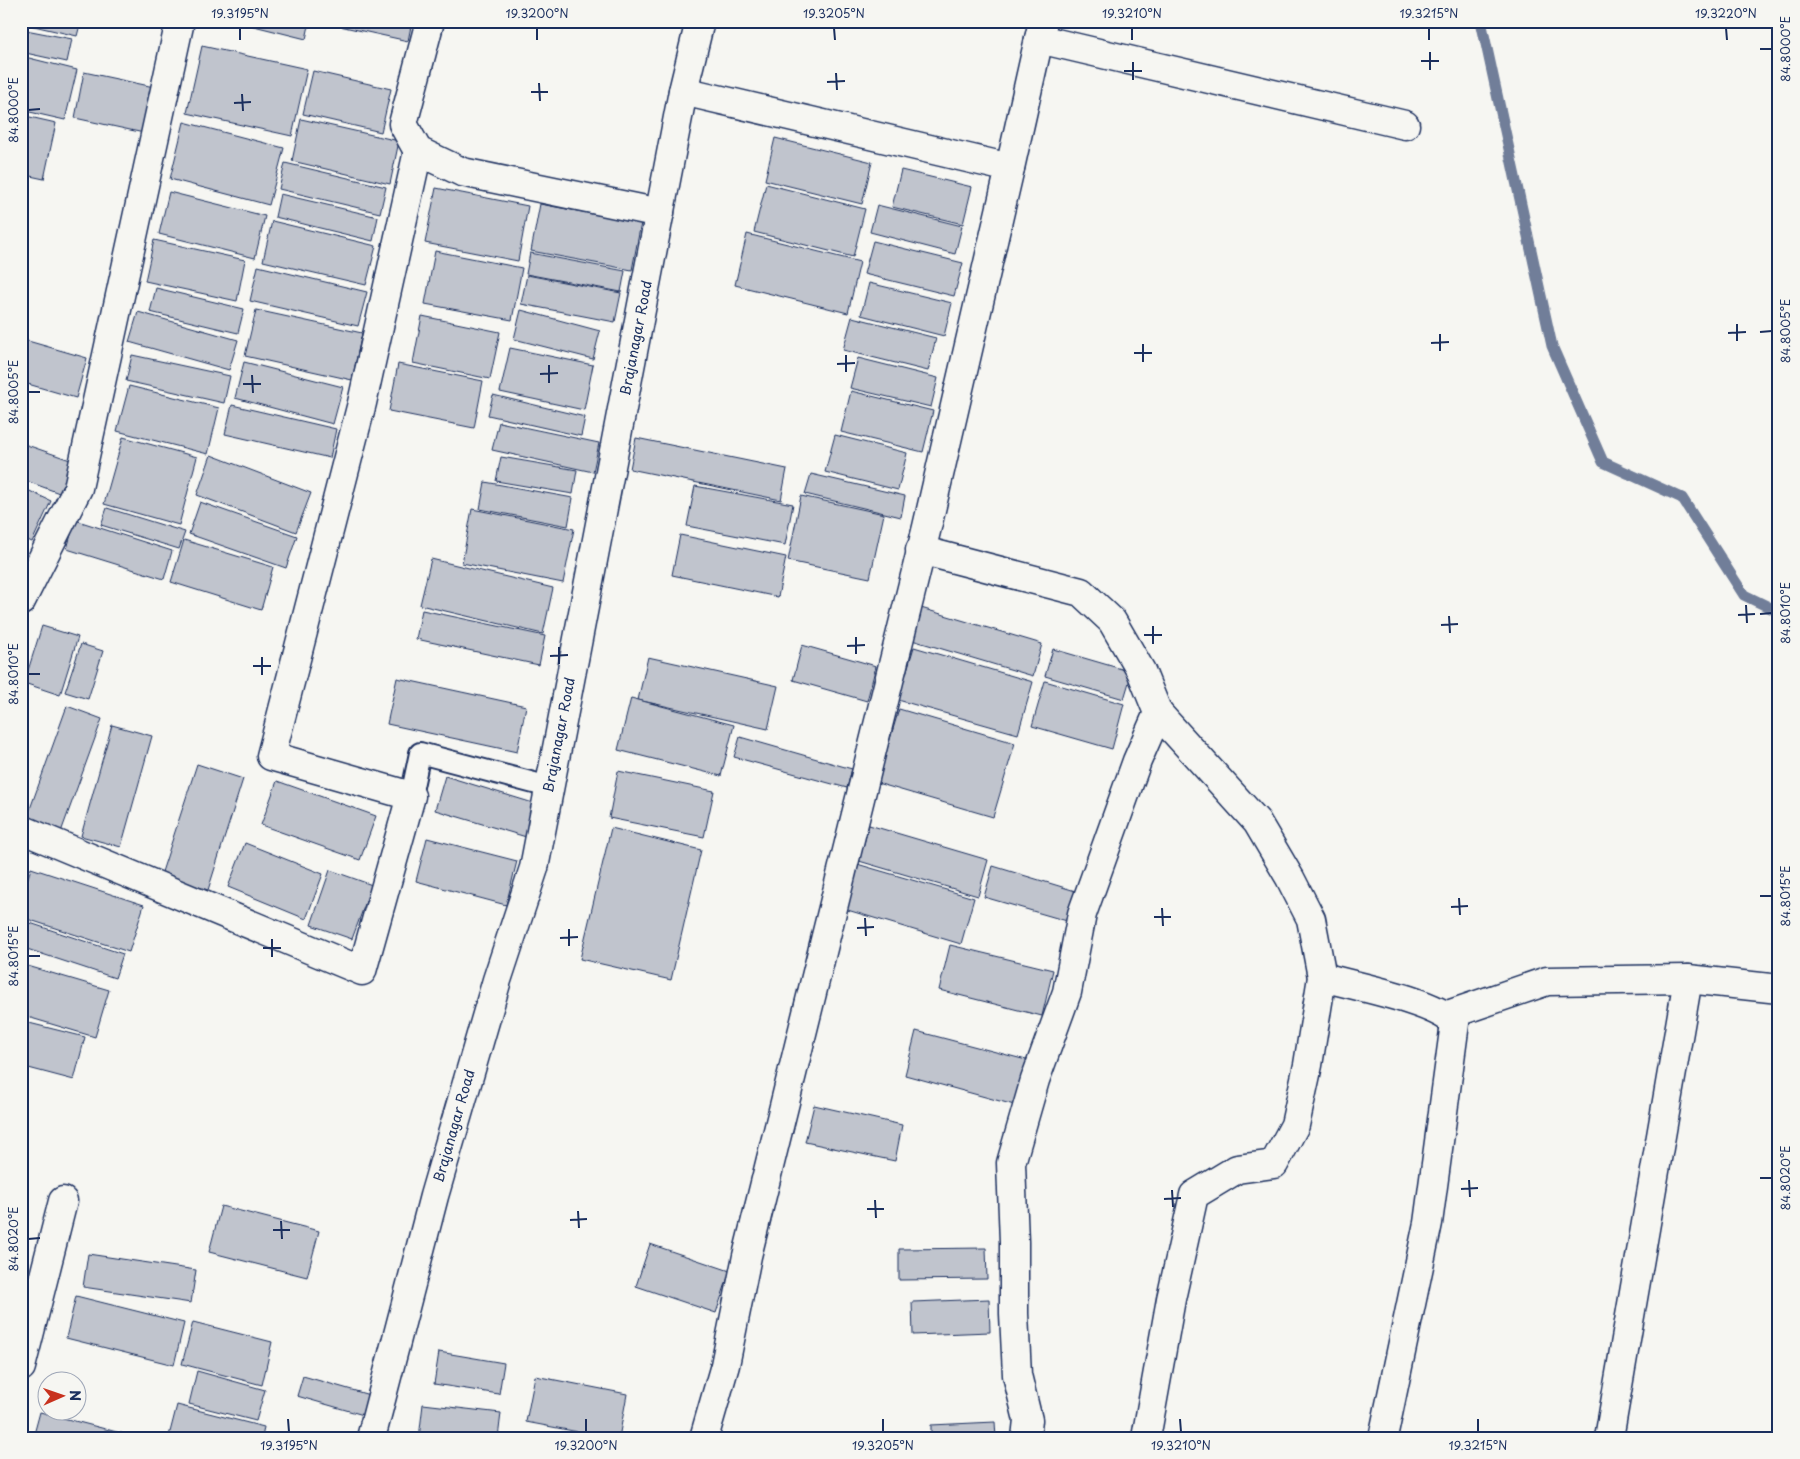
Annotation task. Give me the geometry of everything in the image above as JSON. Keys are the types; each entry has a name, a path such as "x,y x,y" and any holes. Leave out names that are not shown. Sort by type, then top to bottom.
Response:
{"street":[{"path":"21,601 78,488 180,21"},
{"path":"430,21 403,124 418,152 462,172 660,213"},
{"name":"Brajanagar Road","path":"371,1438 439,1178 497,980 534,868 683,91 700,21"},
{"path":"704,1438 725,1365 747,1256 920,550 1041,30 1405,126"},
{"path":"683,91 1010,168"},
{"path":"21,829 362,971 411,796 270,756 362,403 418,152"},
{"path":"920,550 1081,592 1112,620 1141,671 1158,713 1257,822 1290,878 1311,919 1322,977 1308,1065 1295,1125 1274,1164 1238,1169 1194,1195 1171,1299 1146,1438"},
{"path":"1026,1438 1028,1420 1017,1375 1015,1340 1011,1163 1035,1080 1067,992 1082,914 1137,761 1158,713"},
{"path":"1322,977 1414,1002 1448,1015 1455,1023 1428,1222 1383,1438"},
{"path":"1448,1015 1547,981 1688,979 1779,989"},
{"path":"1609,1438 1688,979"},
{"path":"21,1367 62,1201"}],"lane":[{"path":"411,796 420,753 549,787"}],"building":[{"path":"21,21 81,21 77,36 21,23"},
{"path":"234,21 310,21 306,39"},
{"path":"336,21 412,21 408,41 335,25"},
{"path":"21,29 72,39 67,62 21,52"},
{"path":"202,46 307,69 292,136 187,113"},
{"path":"21,56 77,70 65,120 21,110"},
{"path":"313,71 391,89 381,132 303,114"},
{"path":"84,72 154,87 144,133 75,118"},
{"path":"21,115 56,123 44,179 21,174"},
{"path":"301,119 399,141 390,184 292,161"},
{"path":"184,122 284,148 269,205 170,179"},
{"path":"775,138 872,162 862,204 765,180"},
{"path":"285,163 386,187 380,213 279,189"},
{"path":"901,170 972,187 963,224 892,207"},
{"path":"766,184 865,209 853,257 754,232"},
{"path":"436,188 528,206 518,261 425,243"},
{"path":"169,192 265,216 255,258 159,234"},
{"path":"280,194 378,217 373,241 275,217"},
{"path":"540,204 641,223 632,270 531,251"},
{"path":"877,205 962,226 955,254 870,232"},
{"path":"272,221 376,246 366,285 263,261"},
{"path":"747,234 860,262 848,313 735,285"},
{"path":"154,240 245,260 237,301 145,281"},
{"path":"873,241 963,263 954,296 864,274"},
{"path":"435,251 522,268 512,320 425,304"},
{"path":"530,253 625,271 621,292 526,274"},
{"path":"258,266 367,292 358,326 250,301"},
{"path":"527,275 621,293 615,322 521,304"},
{"path":"869,283 952,303 944,336 861,315"},
{"path":"156,288 244,309 238,333 150,312"},
{"path":"256,310 362,333 352,380 245,356"},
{"path":"521,310 600,331 593,359 514,339"},
{"path":"138,312 238,340 229,370 129,342"},
{"path":"422,316 500,332 490,379 413,363"},
{"path":"852,317 936,338 928,371 843,350"},
{"path":"21,339 87,358 76,398 21,382"},
{"path":"510,348 593,365 584,410 500,392"},
{"path":"132,355 230,376 224,403 126,381"},
{"path":"858,358 938,378 931,407 850,388"},
{"path":"244,362 343,387 333,424 235,398"},
{"path":"398,364 483,381 474,428 389,411"},
{"path":"129,386 219,408 208,454 117,431"},
{"path":"851,391 933,411 923,452 841,432"},
{"path":"493,395 585,417 581,436 488,415"},
{"path":"232,405 336,429 330,458 225,434"},
{"path":"499,422 599,443 593,472 492,450"},
{"path":"835,435 907,453 898,490 825,472"},
{"path":"123,437 197,457 179,525 104,504"},
{"path":"636,438 787,469 781,500 630,469"},
{"path":"21,443 73,461 62,494 21,479"},
{"path":"211,455 311,493 296,532 197,495"},
{"path":"501,457 577,470 573,494 496,481"},
{"path":"811,474 905,496 901,517 805,494"},
{"path":"485,482 573,498 568,526 480,509"},
{"path":"695,486 793,504 785,545 687,526"},
{"path":"21,487 51,501 32,542 21,537"},
{"path":"801,496 884,514 870,578 788,561"},
{"path":"200,502 297,536 286,568 189,534"},
{"path":"107,508 185,532 179,549 101,525"},
{"path":"472,509 574,529 563,583 462,563"},
{"path":"75,520 172,551 164,579 67,549"},
{"path":"680,535 786,557 778,597 672,575"},
{"path":"184,540 273,567 261,610 171,582"},
{"path":"431,559 553,588 543,634 420,605"},
{"path":"921,608 1042,644 1033,676 912,640"},
{"path":"422,610 545,636 539,665 416,639"},
{"path":"42,626 78,637 60,695 24,683"},
{"path":"81,644 103,651 88,699 65,692"},
{"path":"802,645 876,666 867,701 793,680"},
{"path":"914,647 1033,682 1018,734 898,700"},
{"path":"1053,649 1132,672 1124,699 1045,676"},
{"path":"648,657 778,686 768,729 638,700"},
{"path":"397,678 526,706 517,752 387,724"},
{"path":"1045,681 1124,704 1112,749 1032,726"},
{"path":"631,698 734,725 721,776 618,750"},
{"path":"67,706 102,719 61,832 26,820"},
{"path":"899,709 1015,743 993,817 877,783"},
{"path":"112,725 152,736 121,847 81,836"},
{"path":"740,737 852,769 847,788 734,757"},
{"path":"197,764 243,779 208,890 161,875"},
{"path":"618,771 714,791 704,837 609,818"},
{"path":"445,776 543,806 533,839 435,810"},
{"path":"277,781 376,816 360,860 261,825"},
{"path":"869,825 988,860 978,896 859,861"},
{"path":"611,828 701,850 671,980 580,959"},
{"path":"427,838 517,861 506,905 416,881"},
{"path":"245,843 323,874 306,919 228,887"},
{"path":"857,864 974,898 961,944 844,909"},
{"path":"993,866 1082,893 1074,923 984,897"},
{"path":"31,868 144,905 129,952 21,917 21,900"},
{"path":"330,870 372,885 352,939 311,925"},
{"path":"21,920 123,954 115,978 21,947"},
{"path":"950,945 1053,970 1042,1016 939,990"},
{"path":"21,964 109,990 95,1037 21,1015"},
{"path":"21,1021 85,1037 74,1080 21,1066"},
{"path":"916,1031 1030,1061 1018,1106 905,1075"},
{"path":"814,1105 902,1125 895,1161 805,1142"},
{"path":"221,1206 319,1231 307,1277 209,1252"},
{"path":"650,1244 730,1271 716,1313 636,1286"},
{"path":"986,1248 987,1279 899,1280 899,1249"},
{"path":"88,1254 196,1270 191,1303 83,1287"},
{"path":"76,1296 184,1323 174,1365 66,1338"},
{"path":"989,1299 990,1332 913,1335 912,1302"},
{"path":"193,1322 272,1342 262,1385 182,1364"},
{"path":"439,1352 504,1363 499,1394 434,1384"},
{"path":"197,1371 265,1390 256,1421 189,1404"},
{"path":"303,1376 373,1396 367,1416 297,1396"},
{"path":"535,1376 627,1394 619,1438 610,1438 526,1422"},
{"path":"423,1404 501,1413 498,1438 419,1438"},
{"path":"177,1405 264,1427 262,1438 177,1438 169,1436"},
{"path":"38,1419 38,1422 78,1422 140,1438 33,1438"},
{"path":"995,1422 996,1438 931,1438 931,1425"}],"waterway":[{"path":"1481,21 1552,346 1603,462 1682,498 1744,595 1779,612"}]}
